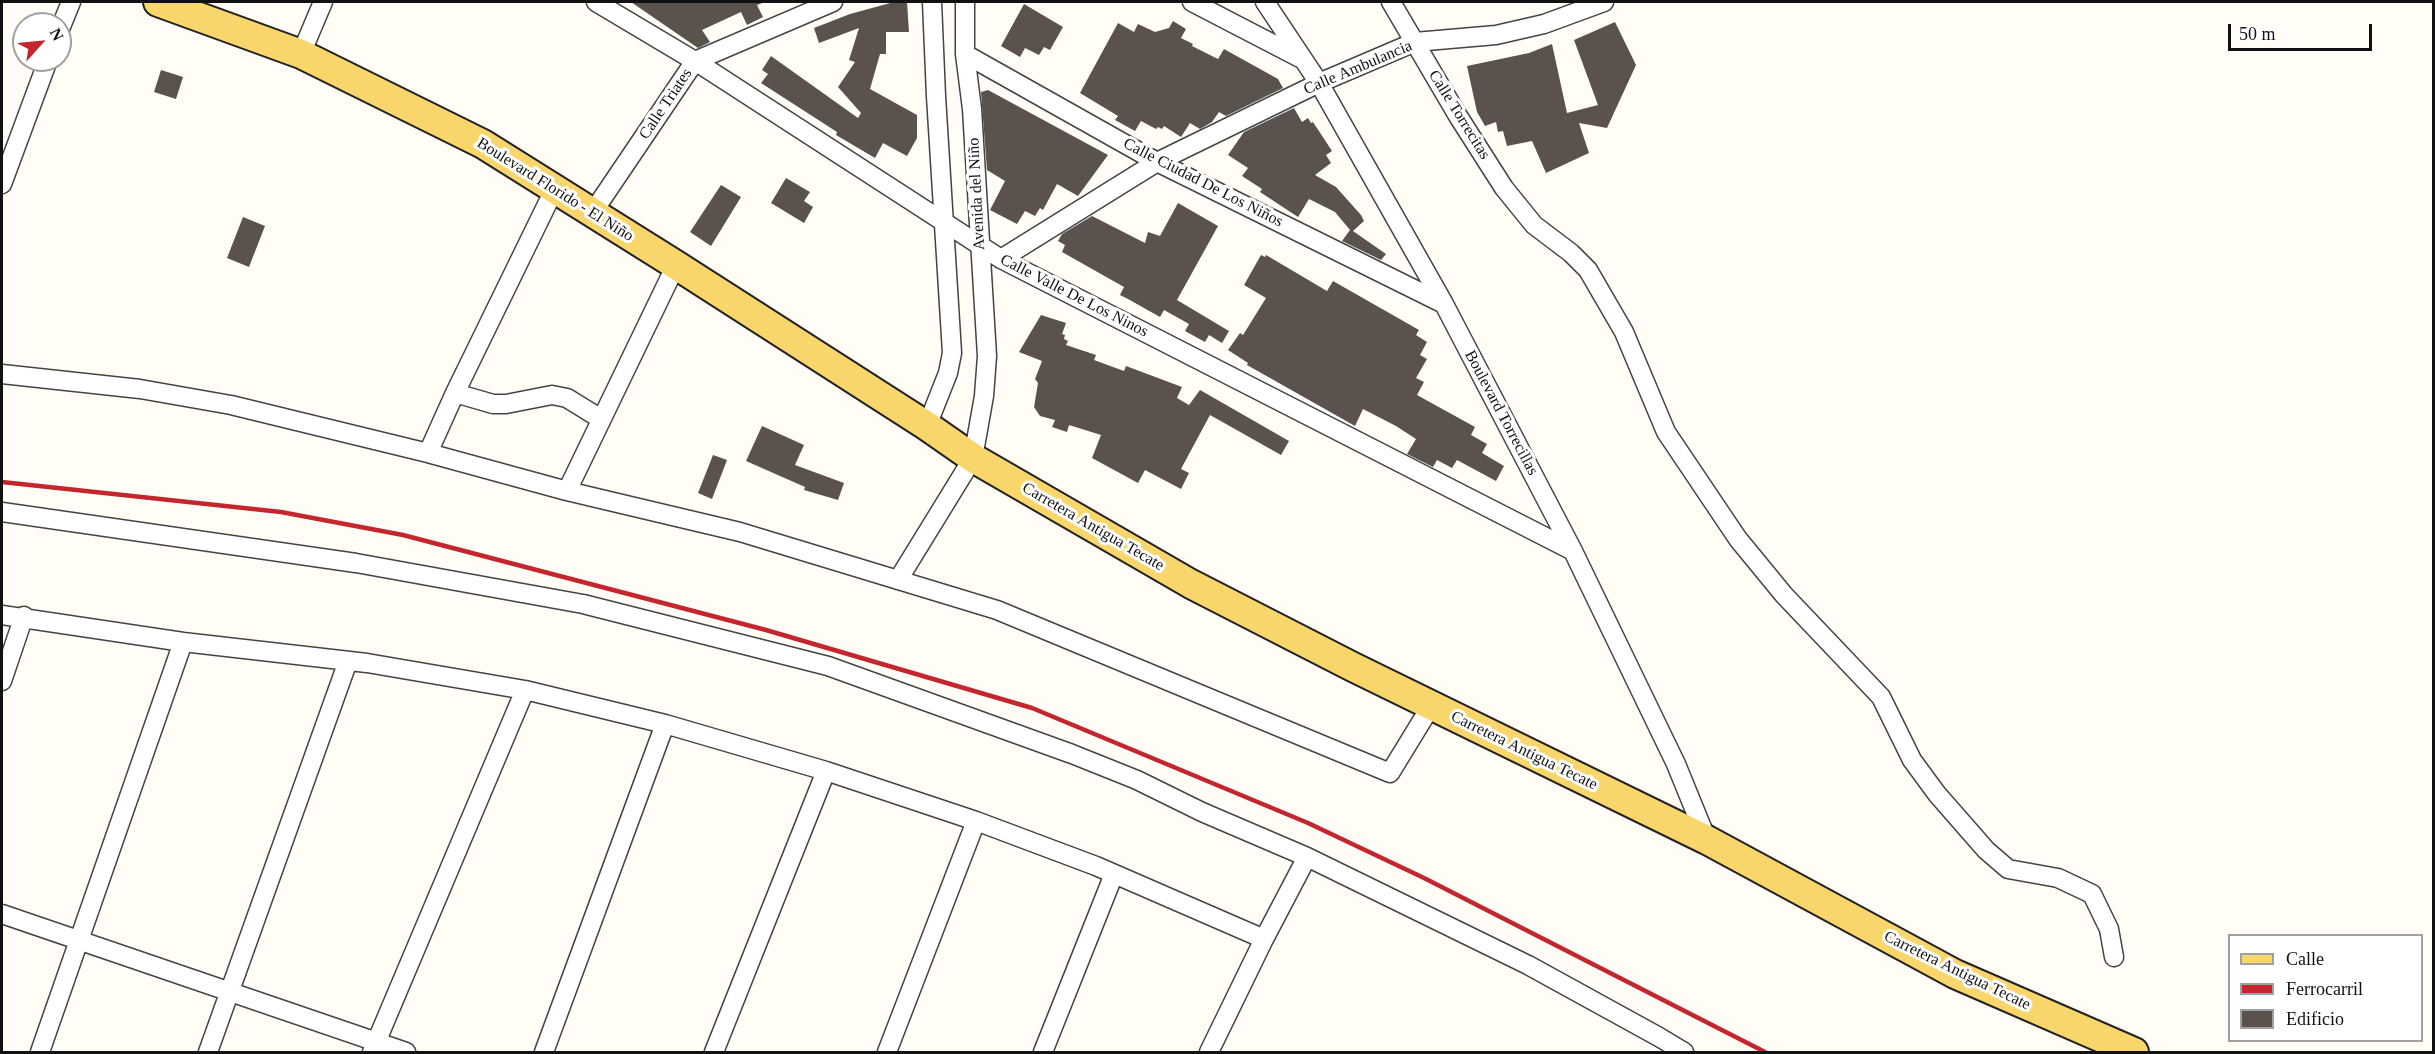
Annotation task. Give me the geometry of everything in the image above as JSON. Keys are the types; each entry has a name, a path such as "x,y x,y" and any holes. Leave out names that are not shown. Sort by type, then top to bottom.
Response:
{"main road":[{"name":"Boulevard Florido - El Niño","path":"158,2 302,54 483,144 927,426"},
{"name":"Carretera Antigua Tecate","path":"927,426 973,458 1191,584 1431,706 1707,840 1955,974 2134,1053"}],"street":[{"path":"302,54 323,2"},
{"name":"Calle Valle De Los Ninos","path":"596,2 695,60 1001,259 1573,551"},
{"name":"Calle Triates","path":"593,212 695,60 833,2"},
{"path":"927,426 948,373 952,353 932,2"},
{"name":"Avenida del Niño","path":"965,2 965,54 972,109 987,356 984,396 973,458"},
{"path":"1192,2 1302,59"},
{"name":"Boulevard Torrecillas","path":"1265,2 1318,83 1444,304 1573,551 1676,764 1707,840"},
{"name":"Calle Torrecitas","path":"1391,2 1458,116 1493,170 1534,225 1572,253 1588,270 1624,332 1666,432 1738,539 1784,595 1881,697 1912,760 1937,794 1986,850 2008,869 2058,878 2092,894 2109,929 2114,957"},
{"name":"Calle Ambulancia","path":"1001,259 1157,162 1318,83 1415,42 1496,35 1544,24 1604,2"},
{"name":"Calle Ciudad De Los Niños","path":"965,54 1157,162 1444,304"},
{"path":"2,184 8,149 43,72"},
{"path":"428,453 555,188"},
{"path":"567,491 676,265"},
{"path":"2,374 140,389 231,405 428,453 567,491 740,532 997,610 1390,773 1431,706"},
{"path":"455,393 493,404 506,404 552,395 567,398 601,419"},
{"path":"898,580 973,458"},
{"path":"2,512 356,562 583,604 828,666 1072,754 1137,780 1202,812 1307,857 1528,965 1684,1053"},
{"path":"2,615 24,616 183,642 348,661 525,690 665,724 826,771 976,821 1114,874 1264,939"},
{"path":"2,681 24,616"},
{"path":"40,1053 183,642"},
{"path":"208,1053 348,661"},
{"path":"374,1047 525,690"},
{"path":"544,1053 665,724"},
{"path":"714,1053 826,771"},
{"path":"887,1053 976,821"},
{"path":"1209,1053 1307,857"},
{"path":"1043,1053 1114,874"},
{"path":"2,914 229,992 374,1047 406,1053"}],"building":[{"path":"631,2 765,2 757,5 763,17 747,25 741,12 702,30 710,42 698,48"},
{"path":"894,2 907,2 909,32 886,32 886,54 880,54 870,89 917,115 917,138 907,156 883,143 875,158 836,135 837,132 761,83 768,74 762,70 771,56 858,118 861,113 838,87 855,62 849,60 859,28 819,43 814,28 850,14"},
{"path":"1024,4 1063,27 1050,50 1044,47 1039,55 1025,48 1020,57 1001,46"},
{"path":"1173,21 1186,29 1181,38 1193,44 1192,46 1218,59 1224,49 1278,79 1283,88 1226,116 1219,112 1212,122 1200,129 1190,123 1181,137 1164,126 1162,129 1158,127 1156,129 1141,121 1135,131 1115,120 1118,116 1080,93 1118,23 1134,32 1138,24 1155,32 1169,28"},
{"path":"1615,22 1636,65 1607,128 1579,123 1589,153 1546,173 1532,141 1507,146 1503,131 1498,132 1496,122 1485,126 1477,112 1467,66 1529,53 1552,44 1567,113 1598,105 1574,40"},
{"path":"161,70 183,77 176,99 154,92"},
{"path":"988,90 1108,155 1078,196 1057,184 1043,210 1040,208 1035,216 1025,211 1017,224 990,210 1005,181 987,170 981,92"},
{"path":"1294,108 1302,122 1308,118 1311,123 1313,122 1332,151 1326,155 1331,163 1315,175 1336,187 1361,215 1364,221 1353,231 1386,254 1381,260 1342,241 1350,230 1335,212 1309,199 1298,217 1260,192 1262,189 1242,176 1248,168 1228,155 1244,132"},
{"path":"786,178 810,192 804,201 813,207 804,223 771,203"},
{"path":"721,185 741,197 711,246 690,232"},
{"path":"1178,203 1218,226 1177,300 1229,331 1222,343 1209,335 1205,342 1185,331 1189,324 1164,310 1160,317 1120,295 1124,287 1062,252 1065,245 1058,241 1062,234 1092,216 1145,243 1148,232 1160,236"},
{"path":"243,217 265,226 249,267 227,258"},
{"path":"1261,255 1265,257 1266,255 1327,291 1333,281 1419,330 1416,335 1427,342 1420,355 1427,359 1416,378 1424,382 1417,395 1475,427 1471,435 1487,444 1482,453 1504,466 1496,481 1457,460 1452,468 1437,460 1433,467 1407,454 1416,439 1396,426 1363,409 1355,426 1247,365 1248,363 1228,350 1240,333 1243,335 1266,298 1244,285"},
{"path":"1041,315 1066,323 1062,334 1068,341 1066,345 1096,355 1094,360 1124,371 1126,366 1182,387 1177,398 1189,405 1200,390 1289,441 1281,455 1210,415 1181,469 1189,473 1181,489 1145,470 1138,483 1092,458 1101,435 1069,425 1067,432 1052,427 1055,420 1040,416 1034,407 1038,383 1035,379 1042,361 1019,352"},
{"path":"762,426 804,445 795,465 844,483 838,500 804,490 805,487 746,461"},
{"path":"713,455 727,460 712,499 698,493"}],"railway":[{"path":"2,482 281,512 403,535 766,630 1032,708 1308,823 1424,878 1765,1052"}]}
